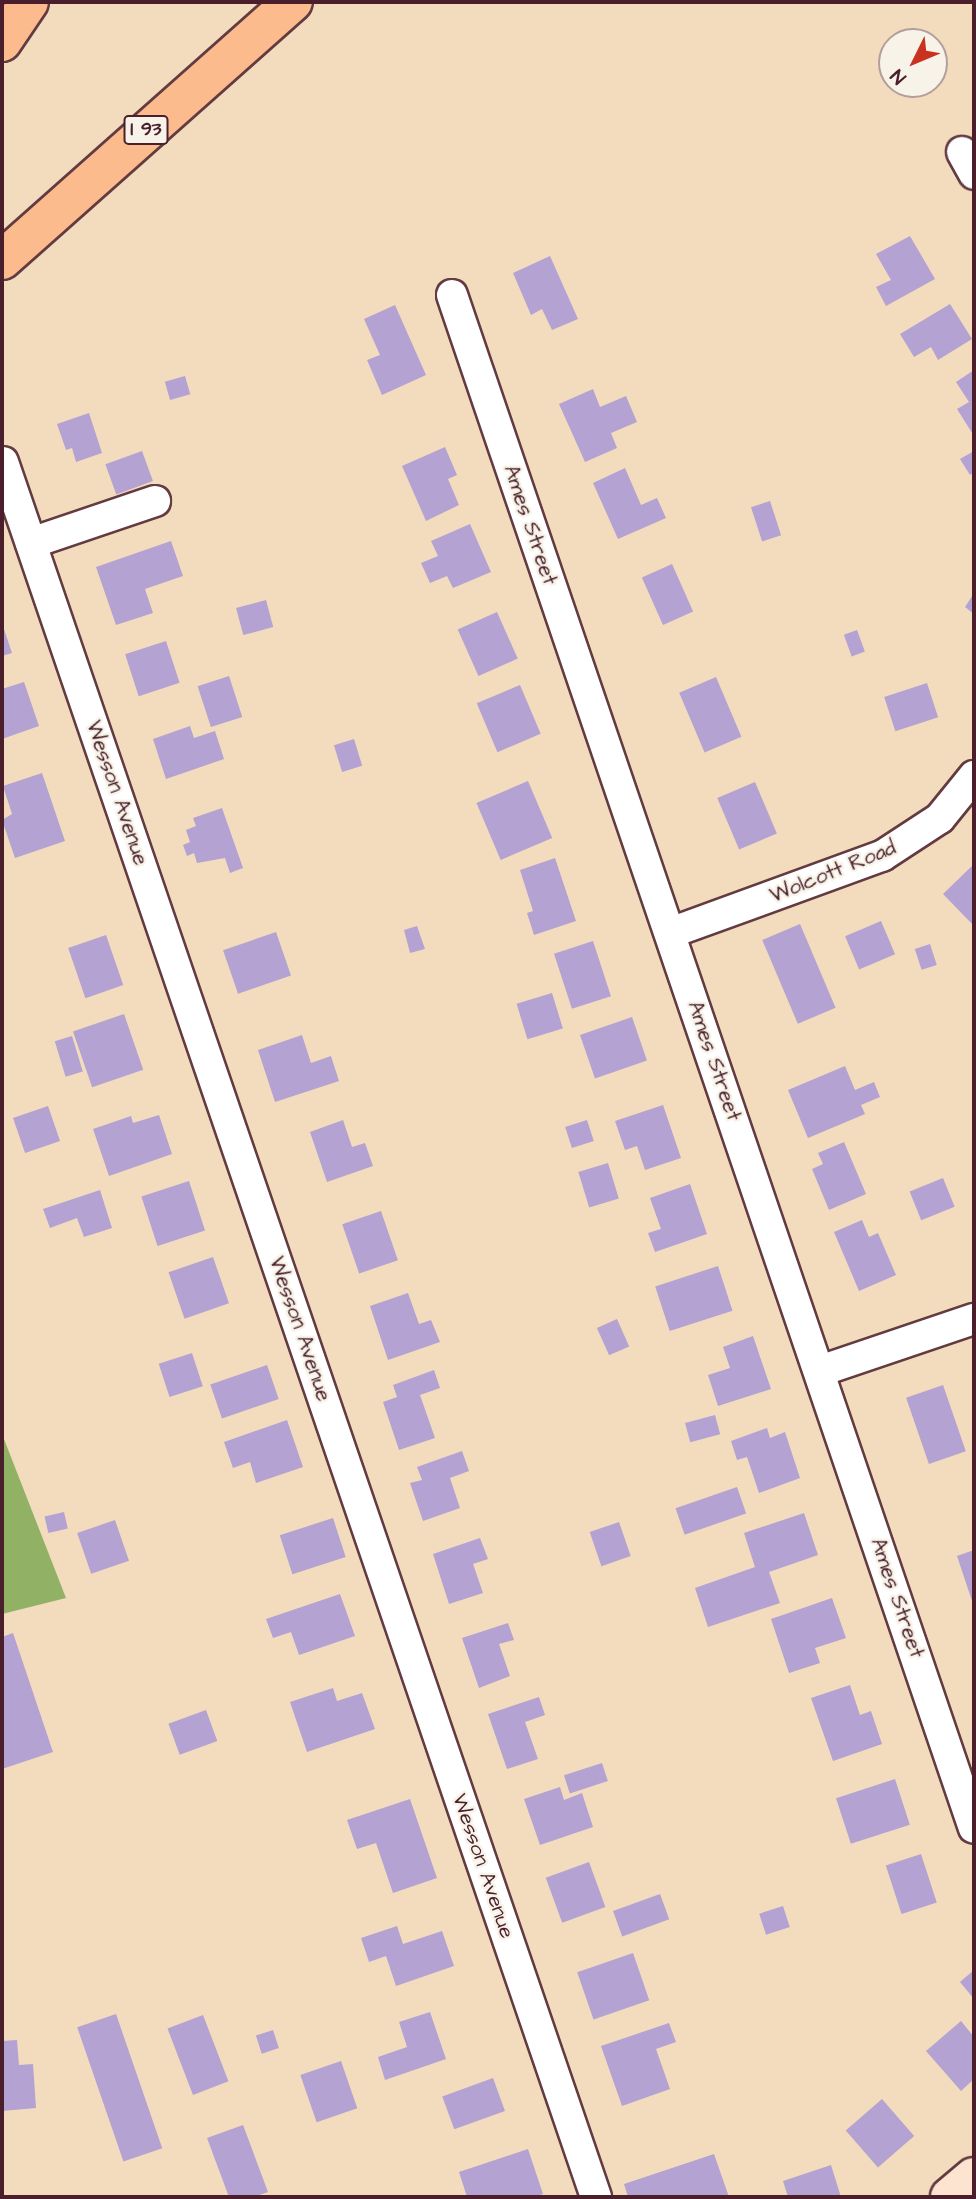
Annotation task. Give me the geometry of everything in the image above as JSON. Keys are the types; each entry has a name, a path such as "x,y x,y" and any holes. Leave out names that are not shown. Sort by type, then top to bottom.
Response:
{"highway":[{"path":"2,42 29,2"},
{"name":"I 93","path":"2,260 293,2"}],"main road":[{"path":"950,2197 974,2177"}],"street":[{"name":"Ames Street","path":"452,295 974,1828"},
{"name":"Wesson Avenue","path":"3,462 596,2197"},
{"path":"31,543 155,501"},
{"name":"Wolcott Road","path":"670,933 882,856 940,817 974,776"},
{"path":"820,1371 974,1319"}],"green space":[{"path":"2,1434 66,1598 2,1614"}],"building":[{"path":"910,236 935,279 886,306 876,287 891,280 876,254"},
{"path":"550,256 578,319 552,330 542,309 531,315 513,273"},
{"path":"950,304 972,339 938,360 931,347 914,357 900,334"},
{"path":"395,305 426,375 382,395 367,360 380,355 364,319"},
{"path":"974,370 974,436 957,409 969,402 956,382"},
{"path":"185,376 190,394 170,400 165,382"},
{"path":"593,389 600,407 626,396 637,422 611,433 617,448 585,462 559,404"},
{"path":"89,413 102,453 76,462 72,448 66,450 57,424"},
{"path":"445,447 457,475 448,479 459,505 426,521 402,466"},
{"path":"142,451 153,481 116,494 105,464"},
{"path":"974,451 974,472 970,475 960,459"},
{"path":"625,468 641,505 657,498 666,518 618,539 593,483"},
{"path":"770,501 781,535 762,541 751,507"},
{"path":"470,524 491,572 453,588 447,576 430,583 421,563 438,556 431,541"},
{"path":"171,541 183,576 145,589 153,613 116,625 96,567"},
{"path":"672,564 693,612 663,625 642,577"},
{"path":"974,593 974,614 965,607"},
{"path":"266,600 273,627 243,635 236,608"},
{"path":"497,612 518,659 478,676 458,629"},
{"path":"2,623 12,653 2,656"},
{"path":"857,630 865,652 852,656 844,635"},
{"path":"166,641 180,683 139,696 125,654"},
{"path":"229,676 242,717 211,727 198,686"},
{"path":"716,677 741,737 705,752 679,693"},
{"path":"24,682 39,726 2,739 2,689"},
{"path":"927,683 938,717 895,731 884,697"},
{"path":"520,685 541,734 497,752 477,703"},
{"path":"190,726 194,738 215,731 224,759 166,779 153,739"},
{"path":"354,739 362,766 342,772 334,745"},
{"path":"42,773 65,841 15,858 2,820 12,814 3,786"},
{"path":"528,781 552,838 501,860 476,803"},
{"path":"755,782 777,834 739,850 717,798"},
{"path":"222,808 243,868 230,873 225,858 197,863 194,853 187,856 183,845 190,842 186,830 196,826 193,818"},
{"path":"555,858 576,921 534,935 527,913 533,911 520,870"},
{"path":"974,864 974,926 943,894"},
{"path":"881,921 895,954 859,969 845,936"},
{"path":"800,924 836,1008 798,1024 762,940"},
{"path":"417,926 425,949 410,953 404,930"},
{"path":"276,932 291,975 238,994 223,950"},
{"path":"106,935 123,985 85,998 68,948"},
{"path":"593,941 611,996 572,1009 554,954"},
{"path":"930,944 937,965 922,970 915,949"},
{"path":"552,993 563,1028 527,1039 517,1004"},
{"path":"124,1014 143,1070 92,1087 73,1032"},
{"path":"632,1017 647,1060 595,1078 580,1035"},
{"path":"302,1035 311,1063 331,1056 339,1081 275,1102 258,1050"},
{"path":"72,1036 83,1071 66,1077 55,1041"},
{"path":"845,1066 855,1090 874,1082 880,1097 861,1105 865,1114 808,1138 788,1090"},
{"path":"663,1105 681,1158 645,1170 637,1146 625,1150 615,1121"},
{"path":"48,1106 60,1141 25,1153 13,1118"},
{"path":"159,1115 172,1154 109,1176 93,1129 131,1116 133,1123"},
{"path":"343,1120 352,1147 365,1143 373,1166 327,1182 310,1132"},
{"path":"587,1120 594,1141 572,1148 565,1127"},
{"path":"844,1142 866,1194 829,1210 812,1169 823,1164 818,1153"},
{"path":"608,1163 619,1198 589,1207 578,1172"},
{"path":"943,1178 955,1207 921,1220 910,1191"},
{"path":"189,1181 205,1230 158,1246 141,1196"},
{"path":"690,1184 707,1234 655,1252 648,1233 661,1229 650,1198"},
{"path":"100,1190 112,1228 84,1237 77,1218 50,1228 43,1209"},
{"path":"381,1211 398,1260 359,1274 342,1224"},
{"path":"862,1220 869,1237 878,1233 896,1275 859,1291 834,1232"},
{"path":"213,1257 229,1303 185,1319 169,1272"},
{"path":"718,1266 733,1311 670,1331 655,1286"},
{"path":"408,1293 419,1324 431,1320 440,1342 388,1360 370,1306"},
{"path":"617,1319 629,1346 609,1355 597,1328"},
{"path":"753,1336 771,1389 718,1406 708,1375 730,1368 723,1347"},
{"path":"192,1353 203,1386 170,1397 159,1364"},
{"path":"267,1365 279,1399 222,1419 210,1385"},
{"path":"434,1370 440,1388 420,1395 435,1438 399,1450 383,1402 397,1397 393,1385"},
{"path":"943,1385 966,1451 929,1464 906,1398"},
{"path":"715,1415 720,1434 690,1442 685,1423"},
{"path":"287,1420 303,1467 256,1483 250,1462 233,1468 224,1442"},
{"path":"767,1428 770,1438 785,1432 800,1478 759,1493 747,1457 737,1460 731,1441"},
{"path":"462,1451 469,1471 450,1478 460,1508 423,1521 410,1483 422,1480 417,1467"},
{"path":"737,1487 746,1513 685,1535 676,1508"},
{"path":"64,1512 68,1529 48,1533 45,1516"},
{"path":"804,1513 818,1555 769,1572 780,1603 708,1627 695,1588 755,1567 744,1533"},
{"path":"333,1518 346,1557 292,1574 280,1535"},
{"path":"115,1520 129,1561 91,1574 77,1533"},
{"path":"619,1522 631,1556 601,1566 590,1532"},
{"path":"480,1538 488,1559 473,1564 483,1593 449,1604 433,1554"},
{"path":"974,1550 974,1607 957,1556"},
{"path":"340,1594 355,1636 299,1655 291,1632 273,1638 266,1619"},
{"path":"832,1598 846,1638 815,1648 820,1663 789,1673 771,1619"},
{"path":"508,1623 514,1640 499,1644 510,1676 479,1688 462,1638"},
{"path":"13,1633 53,1752 2,1769 2,1637"},
{"path":"850,1685 860,1715 871,1711 882,1744 833,1761 811,1698"},
{"path":"333,1688 337,1701 362,1693 375,1729 307,1752 290,1702"},
{"path":"539,1697 545,1715 525,1722 538,1759 507,1769 488,1714"},
{"path":"206,1710 217,1741 180,1755 168,1724"},
{"path":"602,1763 608,1781 570,1793 564,1775"},
{"path":"895,1779 910,1825 851,1844 836,1798"},
{"path":"560,1787 564,1800 582,1793 593,1827 540,1845 524,1799"},
{"path":"410,1799 437,1878 393,1893 376,1843 357,1849 347,1820"},
{"path":"921,1854 937,1903 902,1914 886,1865"},
{"path":"589,1862 605,1907 562,1923 546,1878"},
{"path":"660,1894 669,1919 622,1936 613,1911"},
{"path":"783,1906 790,1927 766,1935 759,1914"},
{"path":"397,1926 403,1944 442,1931 454,1966 396,1986 386,1956 369,1962 361,1938"},
{"path":"633,1953 649,2000 593,2019 577,1972"},
{"path":"974,1970 974,1999 960,1982"},
{"path":"430,2012 446,2059 385,2080 378,2057 407,2047 399,2022"},
{"path":"116,2014 162,2148 123,2162 77,2027"},
{"path":"203,2015 228,2081 193,2095 168,2029"},
{"path":"961,2021 974,2037 974,2079 961,2091 926,2051"},
{"path":"669,2023 676,2042 656,2049 670,2089 622,2106 601,2046"},
{"path":"273,2030 279,2048 262,2054 256,2036"},
{"path":"17,2040 19,2065 33,2064 36,2108 2,2111 2,2041"},
{"path":"341,2061 357,2108 317,2122 300,2075"},
{"path":"493,2078 505,2111 454,2129 442,2096"},
{"path":"882,2099 914,2136 878,2167 846,2130"},
{"path":"243,2125 268,2192 253,2197 229,2197 207,2138"},
{"path":"528,2149 543,2194 534,2197 467,2197 459,2172"},
{"path":"714,2154 729,2197 628,2197 624,2184"},
{"path":"831,2165 841,2197 788,2197 783,2181"}]}
